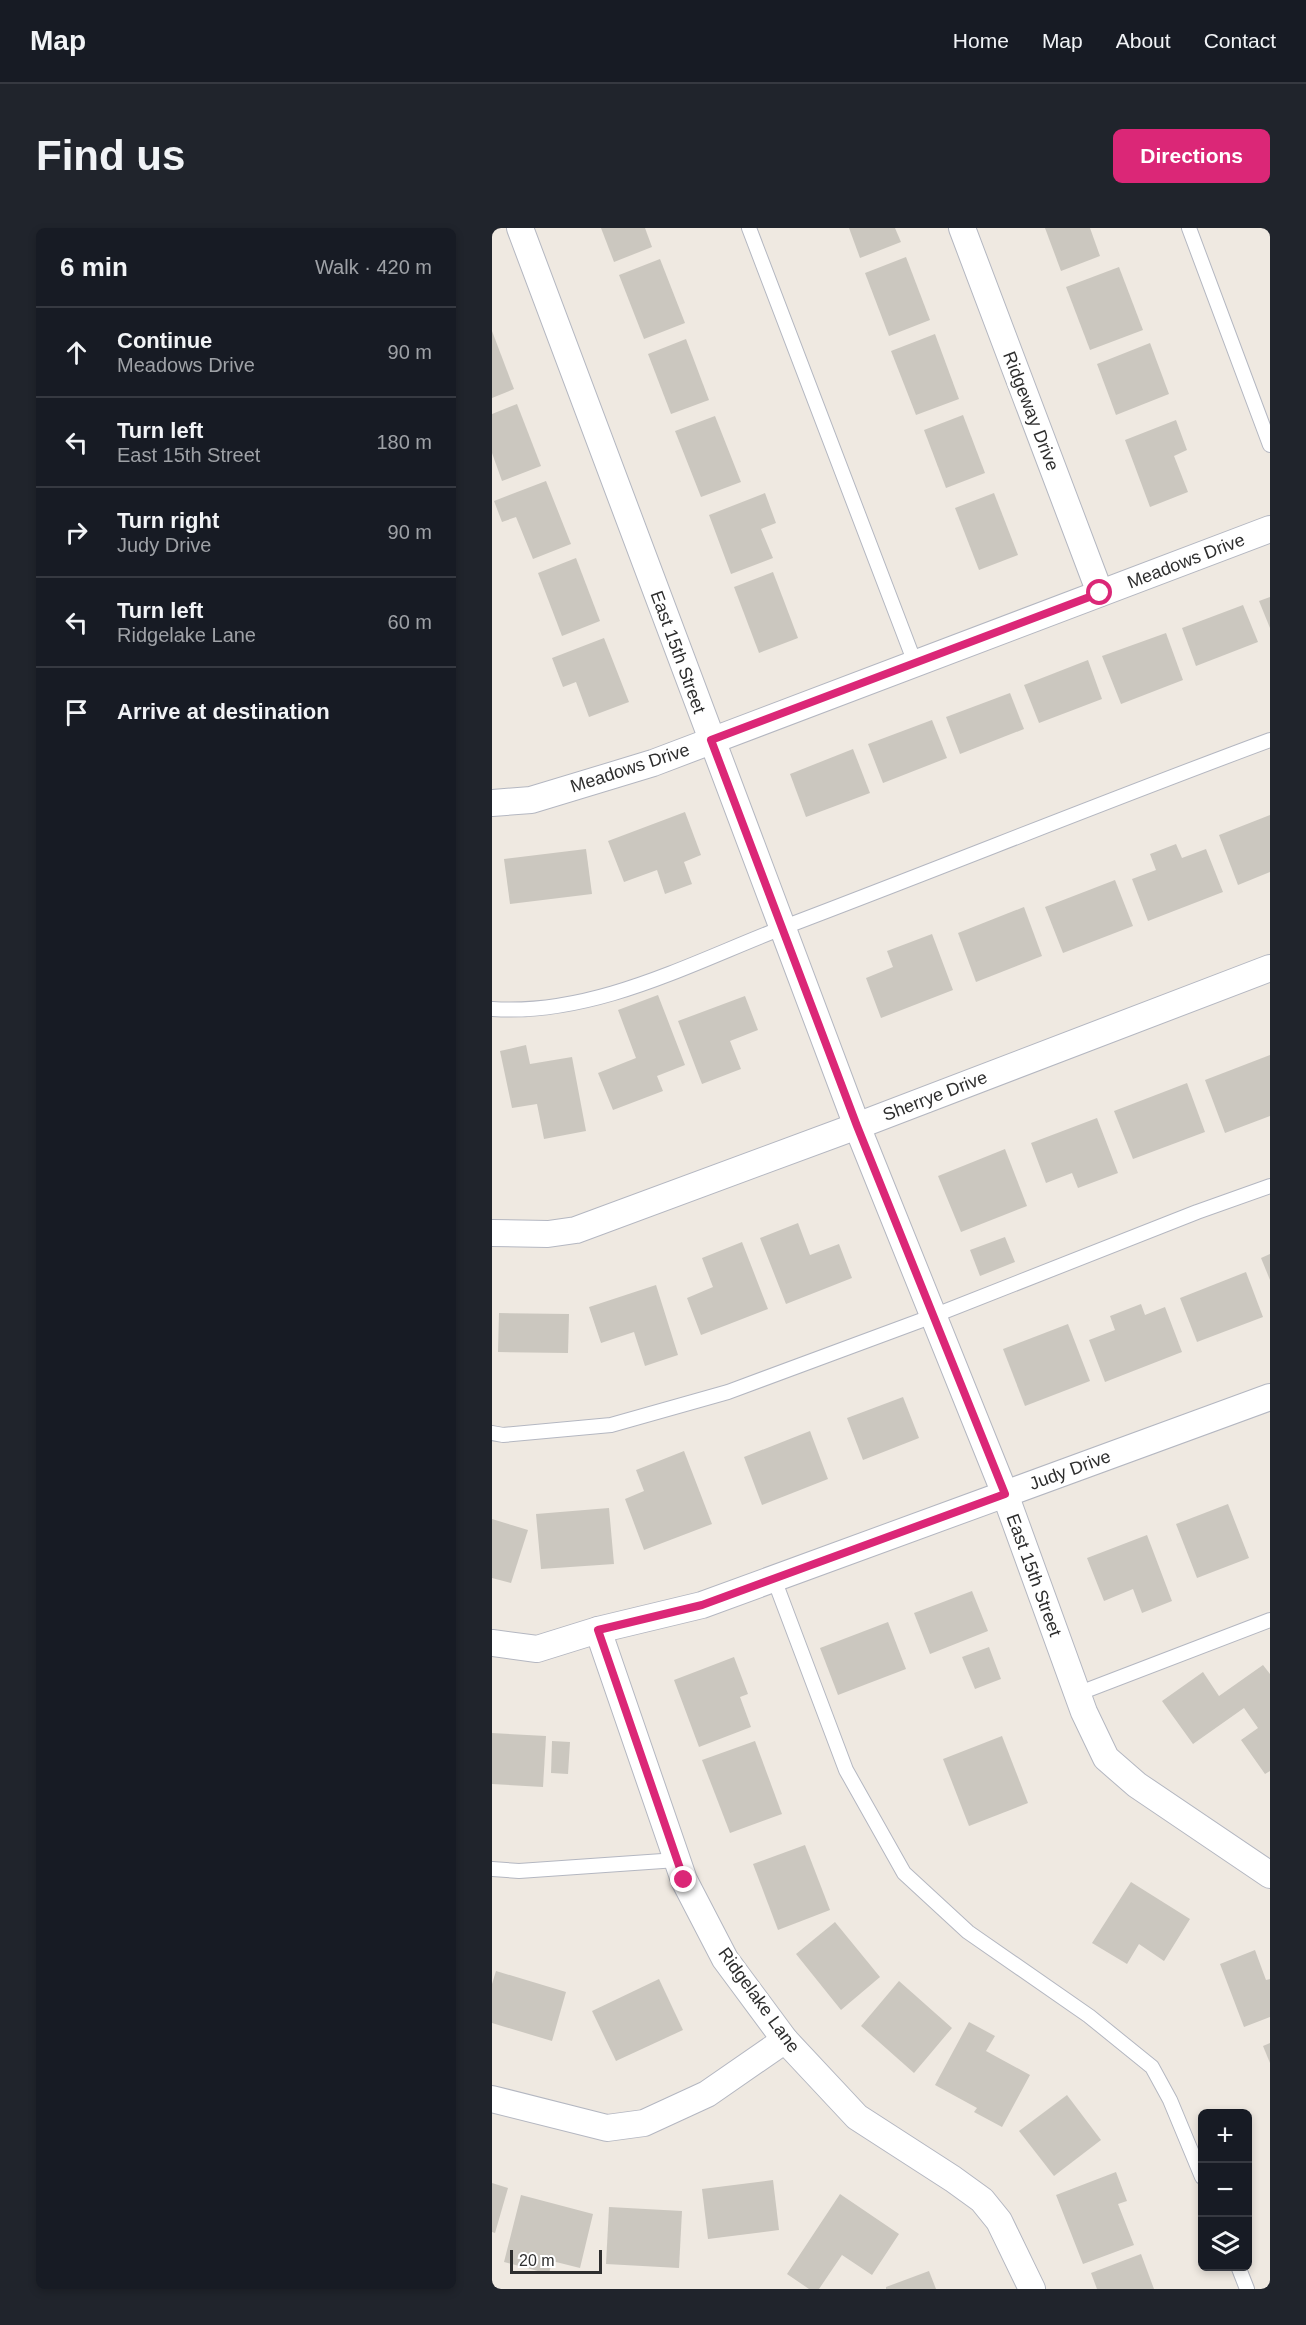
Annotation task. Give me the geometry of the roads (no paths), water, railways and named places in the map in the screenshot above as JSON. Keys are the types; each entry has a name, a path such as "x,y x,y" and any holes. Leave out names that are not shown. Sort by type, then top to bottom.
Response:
{"street":[{"name":"East 15th Street","path":"520,228 857,1126 1005,1494 1077,1694 1106,1758 1137,1785 1270,1875"},
{"name":"Ridgeway Drive","path":"962,228 1100,593"},
{"name":"Meadows Drive","path":"492,803 531,800 653,763 1270,529"},
{"name":"Sherrye Drive","path":"492,1233 548,1234 576,1230 857,1126 1270,968"},
{"name":"Judy Drive","path":"492,1643 537,1649 598,1630 702,1605 1270,1396"},
{"name":"Ridgelake Lane","path":"598,1630 684,1880 725,1959 785,2040 857,2117 982,2200 999,2222 1032,2289"},
{"path":"492,2099 607,2128 645,2123 707,2094 785,2040"}],"lane":[{"path":"749,228 915,663"},
{"path":"1189,228 1270,446"},
{"path":"492,1009 519,1011 549,1008 637,986 979,854 1151,784 1270,740"},
{"path":"492,1433 503,1435 610,1425 728,1392 1270,1186"},
{"path":"774,1579 846,1770 904,1873 968,1932 1089,2016 1152,2067 1170,2100 1198,2164"},
{"path":"1077,1694 1270,1620"},
{"path":"492,1869 519,1871 677,1860"},
{"path":"1240,2271 1247,2289"}]}
